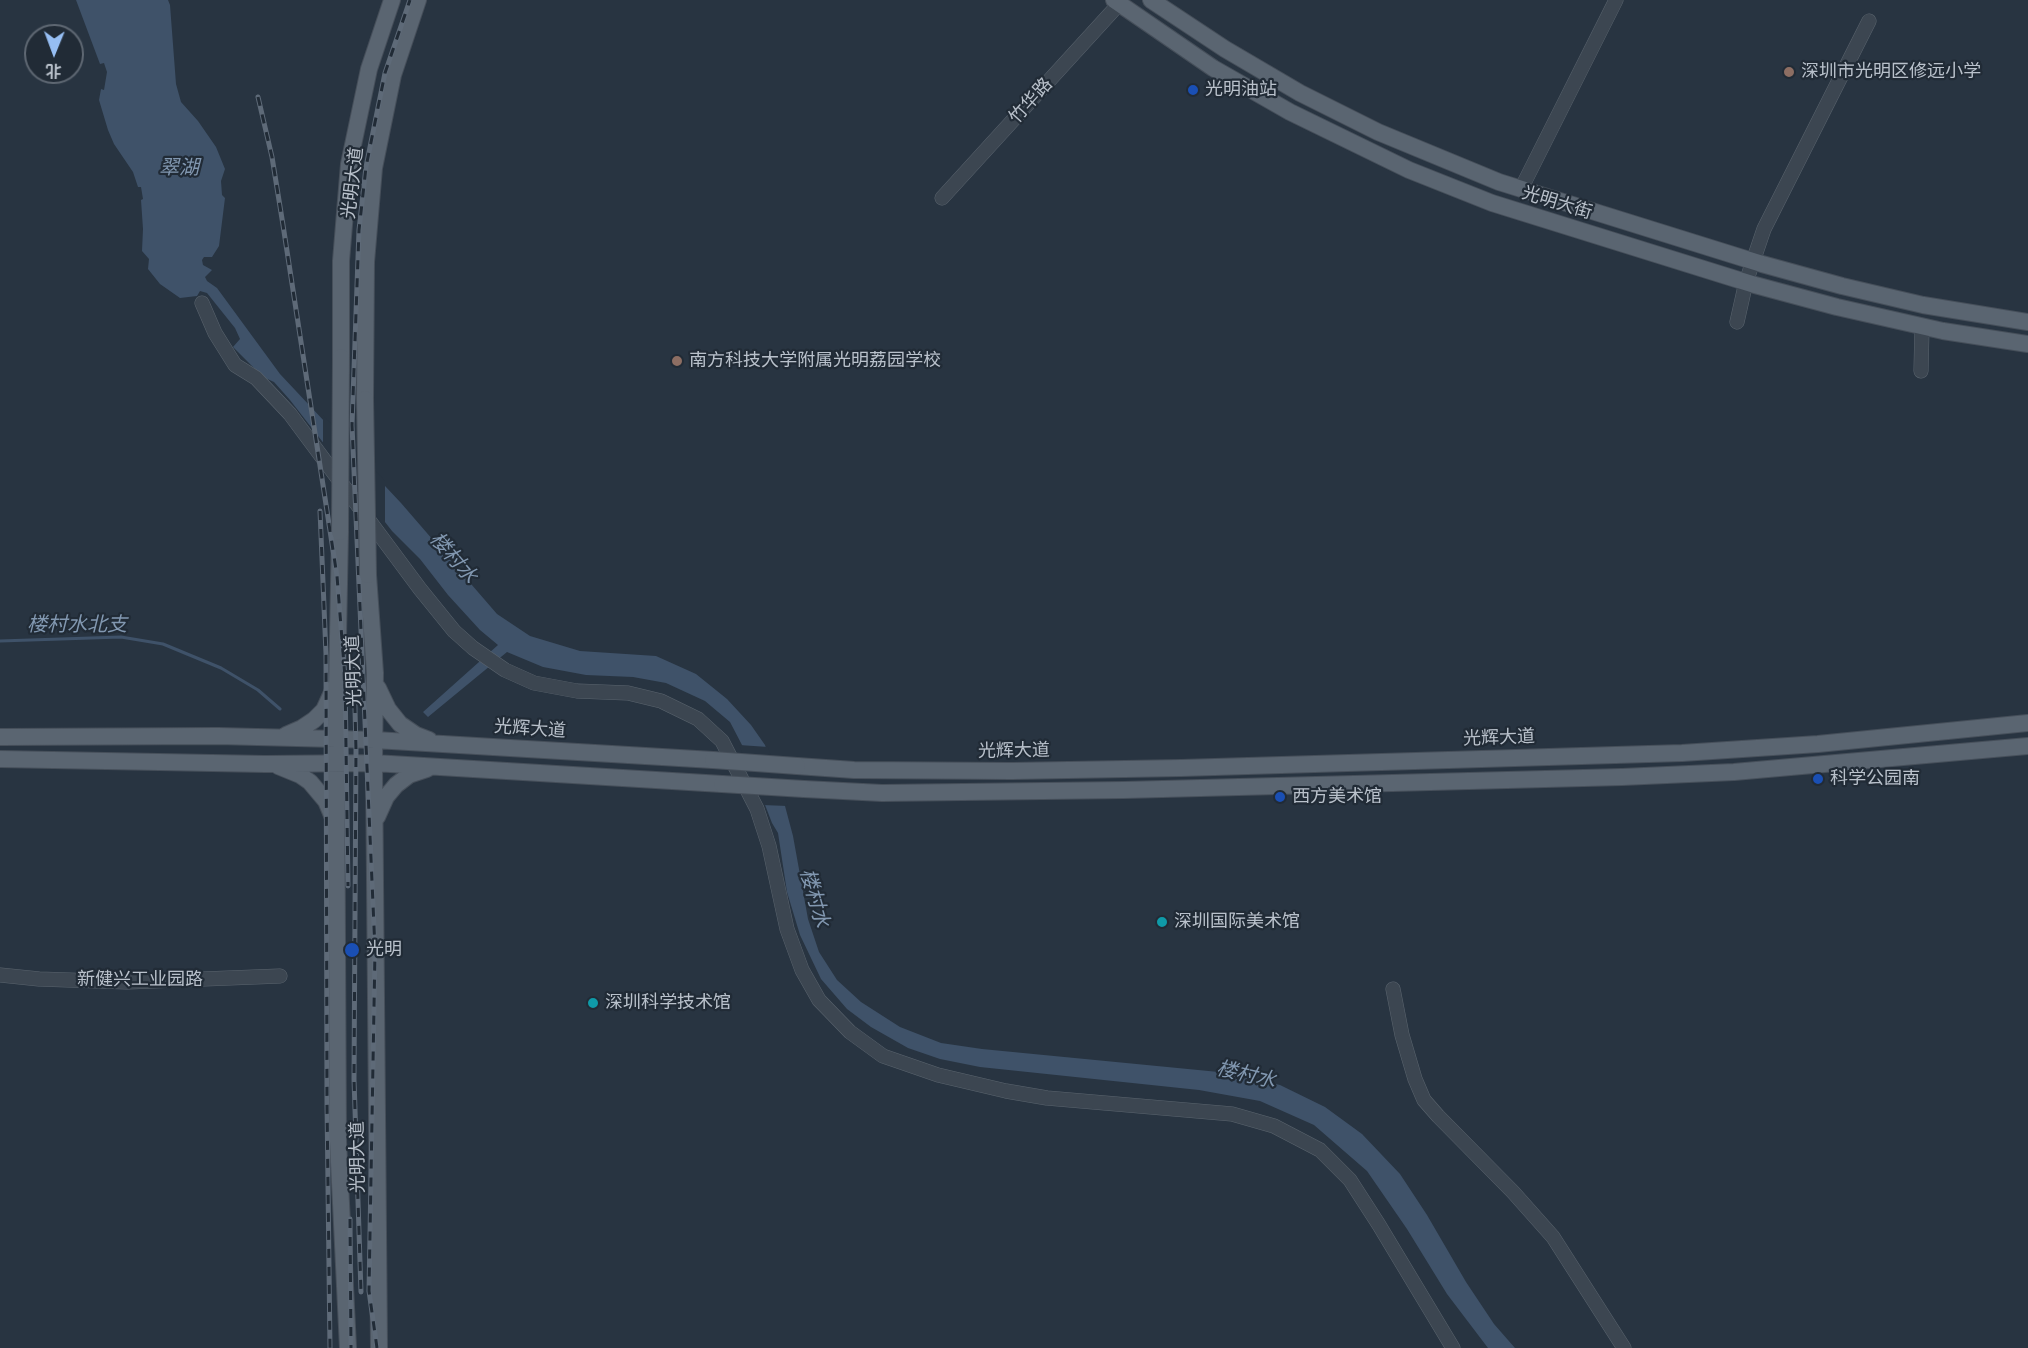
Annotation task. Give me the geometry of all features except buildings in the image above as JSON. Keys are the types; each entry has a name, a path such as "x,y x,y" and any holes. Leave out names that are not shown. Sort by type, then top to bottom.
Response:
{"main road":[{"name":"光明大道","path":"341,426 341,261 345,196 361,100 392,0"},
{"name":"光明大道","path":"379,1348 375,673 368,575 366,262 374,168 393,75 418,0"},
{"name":"光明大街","path":"1151,0 1247,62 1339,113 1418,150 1479,175 1753,261 1842,286 1923,305 2028,322"},
{"name":"光明大街","path":"1116,2 1176,44 1256,93 1329,133 1409,170 1492,203 1746,282 1837,307 1922,327 2028,344"},
{"name":"光明大道","path":"341,357 336,740 338,1140 348,1348"},
{"path":"261,737 289,734 314,720 331,698 338,670"},
{"path":"375,673 379,692 388,710 400,724 416,735 435,742 454,744"},
{"name":"光辉大道","path":"0,737 261,737 375,740 854,770 1012,771 1205,768 1682,753 1818,744 2028,723"},
{"path":"0,759 265,764 374,763 882,793 1124,790 1622,777 1734,772 2028,746"},
{"path":"265,764 300,775 319,791 331,812 337,836"},
{"path":"375,826 378,811 396,785 409,775 438,767"}],"street":[{"path":"1521,189 1616,0"},
{"name":"竹华路","path":"942,198 1116,2"},
{"path":"1737,322 1746,282 1764,229 1869,21"},
{"path":"202,303 214,333 235,365 256,378 290,414 420,588 454,631 472,648 505,670 534,683 577,691 628,693 661,701 698,719 722,741 757,809 769,846 787,929 802,970 819,999 850,1032 883,1056 938,1075 1006,1092 1047,1098 1232,1114 1274,1125 1320,1150 1350,1180 1453,1348"},
{"path":"1921,371 1922,327"},
{"name":"新健兴工业园路","path":"0,975 39,979 127,982 280,976"},
{"path":"1393,989 1402,1035 1424,1100 1553,1237 1624,1348"}],"water":[{"name":"翠湖","path":"76,0 168,0 176,84 181,102 216,147 225,169 221,181 222,195 225,198 219,246 212,257 204,257 202,260 203,265 212,270 205,277 207,281 217,288 280,374 401,503 497,614 530,636 580,651 656,656 696,674 727,699 751,725 765,745 785,806 793,836 808,919 819,952 837,980 861,1002 900,1027 941,1043 1229,1073 1280,1085 1325,1107 1362,1134 1400,1174 1466,1282 1494,1324 1515,1348 1488,1348 1447,1294 1407,1229 1367,1171 1314,1125 1260,1101 1199,1090 980,1067 940,1059 908,1048 871,1027 847,1009 821,979 800,935 787,892 778,833 742,745 730,722 705,701 666,683 633,677 586,675 543,667 507,652 428,717 423,712 498,645 480,630 448,595 420,559 392,531 274,382 263,377 233,347 240,339 235,328 207,293 200,291 197,296 180,298 160,284 148,269 149,259 142,251 141,200 143,199 141,187 138,187 133,172 114,144 108,130 99,100 101,89 104,90 107,72 104,63 100,64"}],"pier":[{"path":"323,415 385,481 385,527 323,448"},
{"path":"739,745 768,747 788,806 762,805"}],"waterway":[{"name":"楼村水北支","path":"0,641 121,637 163,644 221,668 258,690 280,709"}],"railway":[{"path":"377,1348 369,1291 375,950 352,425 359,230 366,167 385,73 410,0"},
{"path":"258,97 272,157 337,576 345,678 348,886"},
{"path":"320,511 326,654 330,1348"},
{"path":"354,668 356,750 354,1079 361,1292"},
{"path":"350,1219 351,1348"}],"place":[{"name":"深圳市光明区修远小学","path":"1789,72"},
{"name":"光明油站","path":"1193,90"},
{"name":"南方科技大学附属光明荔园学校","path":"677,361"},
{"name":"科学公园南","path":"1818,779"},
{"name":"西方美术馆","path":"1280,797"},
{"name":"深圳国际美术馆","path":"1162,922"},
{"name":"光明","path":"352,950"},
{"name":"深圳科学技术馆","path":"593,1003"}],"water label":[{"name":"楼村水","path":"453,558"},
{"name":"楼村水","path":"814,898"},
{"name":"楼村水","path":"1246,1075"}]}
